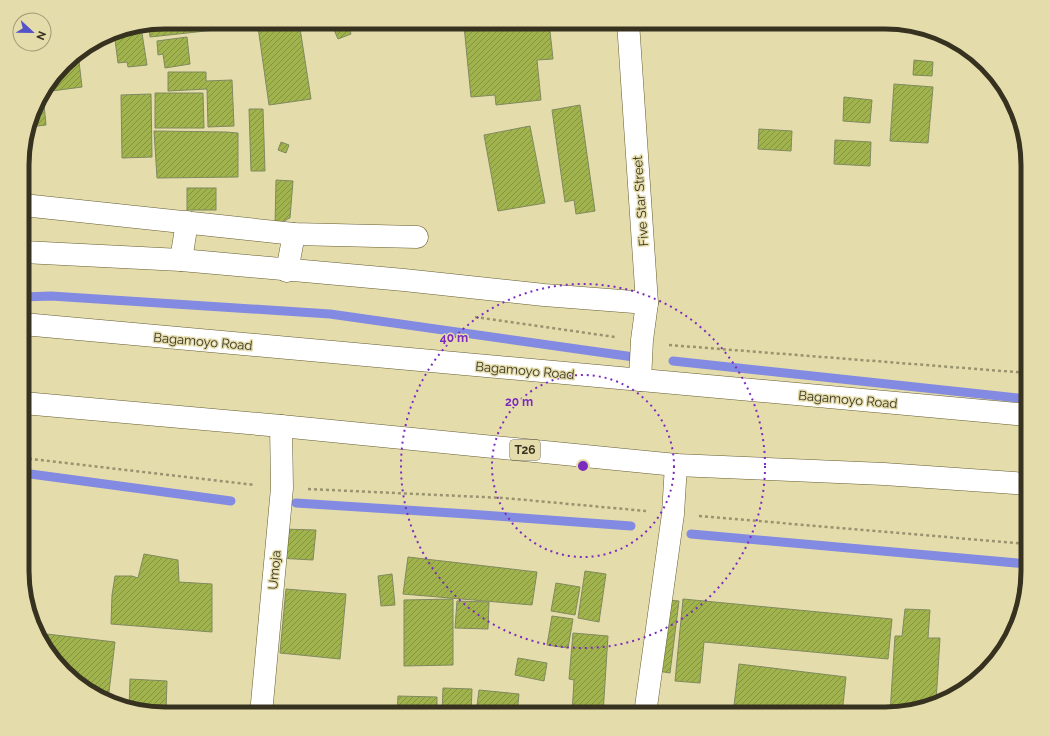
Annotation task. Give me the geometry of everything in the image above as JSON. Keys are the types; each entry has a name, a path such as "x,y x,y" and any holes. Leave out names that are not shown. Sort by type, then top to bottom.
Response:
{"main road":[{"name":"Five Star Street","path":"628,29 646,303 640,380"},
{"path":"29,206 294,234 417,237"},
{"path":"181,260 187,222"},
{"path":"287,270 294,234"},
{"path":"29,252 181,260 404,280 544,295 646,303"},
{"name":"Bagamoyo Road","path":"29,325 1021,414"},
{"name":"T26","path":"29,404 281,426 676,465 884,474 1021,484"},
{"name":"Umoja","path":"262,707 282,488 281,426"},
{"path":"647,707 673,514 676,465"}],"path":[{"path":"470,316 678,346 1021,372"},
{"path":"29,459 282,488 504,498 1021,543"}],"building":[{"path":"224,29 150,37 149,30"},
{"path":"258,29 300,29 311,99 269,105"},
{"path":"350,29 351,34 338,39 334,30"},
{"path":"464,29 550,29 553,59 537,60 541,100 496,105 495,95 471,97"},
{"path":"142,31 147,65 128,67 127,62 118,63 115,38"},
{"path":"187,37 190,64 165,68 163,54 158,55 157,41"},
{"path":"79,60 82,87 51,91 57,82"},
{"path":"914,60 933,62 932,76 913,75"},
{"path":"168,72 206,72 206,81 232,80 234,126 208,127 207,89 168,91"},
{"path":"894,84 933,87 928,143 890,141"},
{"path":"155,93 203,93 204,128 155,128"},
{"path":"151,94 152,157 122,158 121,95"},
{"path":"844,97 872,100 870,123 843,121"},
{"path":"44,103 46,125 35,126"},
{"path":"580,105 595,211 576,214 574,200 565,202 552,110"},
{"path":"249,109 263,109 265,171 251,171"},
{"path":"530,126 545,203 498,211 484,135"},
{"path":"759,129 792,131 791,151 758,149"},
{"path":"154,131 238,133 238,177 157,178"},
{"path":"835,140 871,142 870,166 834,164"},
{"path":"281,142 289,145 286,153 278,150"},
{"path":"276,180 293,181 290,218 275,225"},
{"path":"187,188 216,188 216,210 187,210"},
{"path":"281,529 316,530 313,560 277,558"},
{"path":"144,554 178,560 179,582 212,584 212,632 111,624 112,595 115,576 132,576 138,578"},
{"path":"408,557 537,572 532,605 403,594"},
{"path":"585,571 606,574 599,622 578,618"},
{"path":"392,574 395,605 381,606 378,576"},
{"path":"556,583 580,587 575,615 551,611"},
{"path":"286,589 346,594 340,659 280,653"},
{"path":"453,599 453,665 404,666 404,600"},
{"path":"683,599 892,619 888,659 704,642 700,683 675,681"},
{"path":"667,600 679,601 670,673 658,671"},
{"path":"457,601 489,602 488,629 455,628"},
{"path":"905,609 930,610 928,638 940,638 936,697 912,704 890,707 895,636 902,636"},
{"path":"552,616 573,619 568,648 547,645"},
{"path":"573,633 608,636 603,707 572,707 574,680 569,679"},
{"path":"45,634 115,642 109,692 101,691 82,679 57,654"},
{"path":"518,658 547,663 544,681 515,675"},
{"path":"739,664 846,677 843,707 734,707"},
{"path":"130,679 167,681 166,707 156,707 129,702"},
{"path":"443,688 472,689 471,707 442,707"},
{"path":"479,690 519,694 518,707 477,707"},
{"path":"398,696 437,697 437,707 397,707"}],"waterway":[{"path":"29,297 51,296 330,314 641,358"},
{"path":"673,361 1021,398"},
{"path":"29,474 231,501"},
{"path":"296,503 631,526"},
{"path":"691,534 1021,563"}]}
